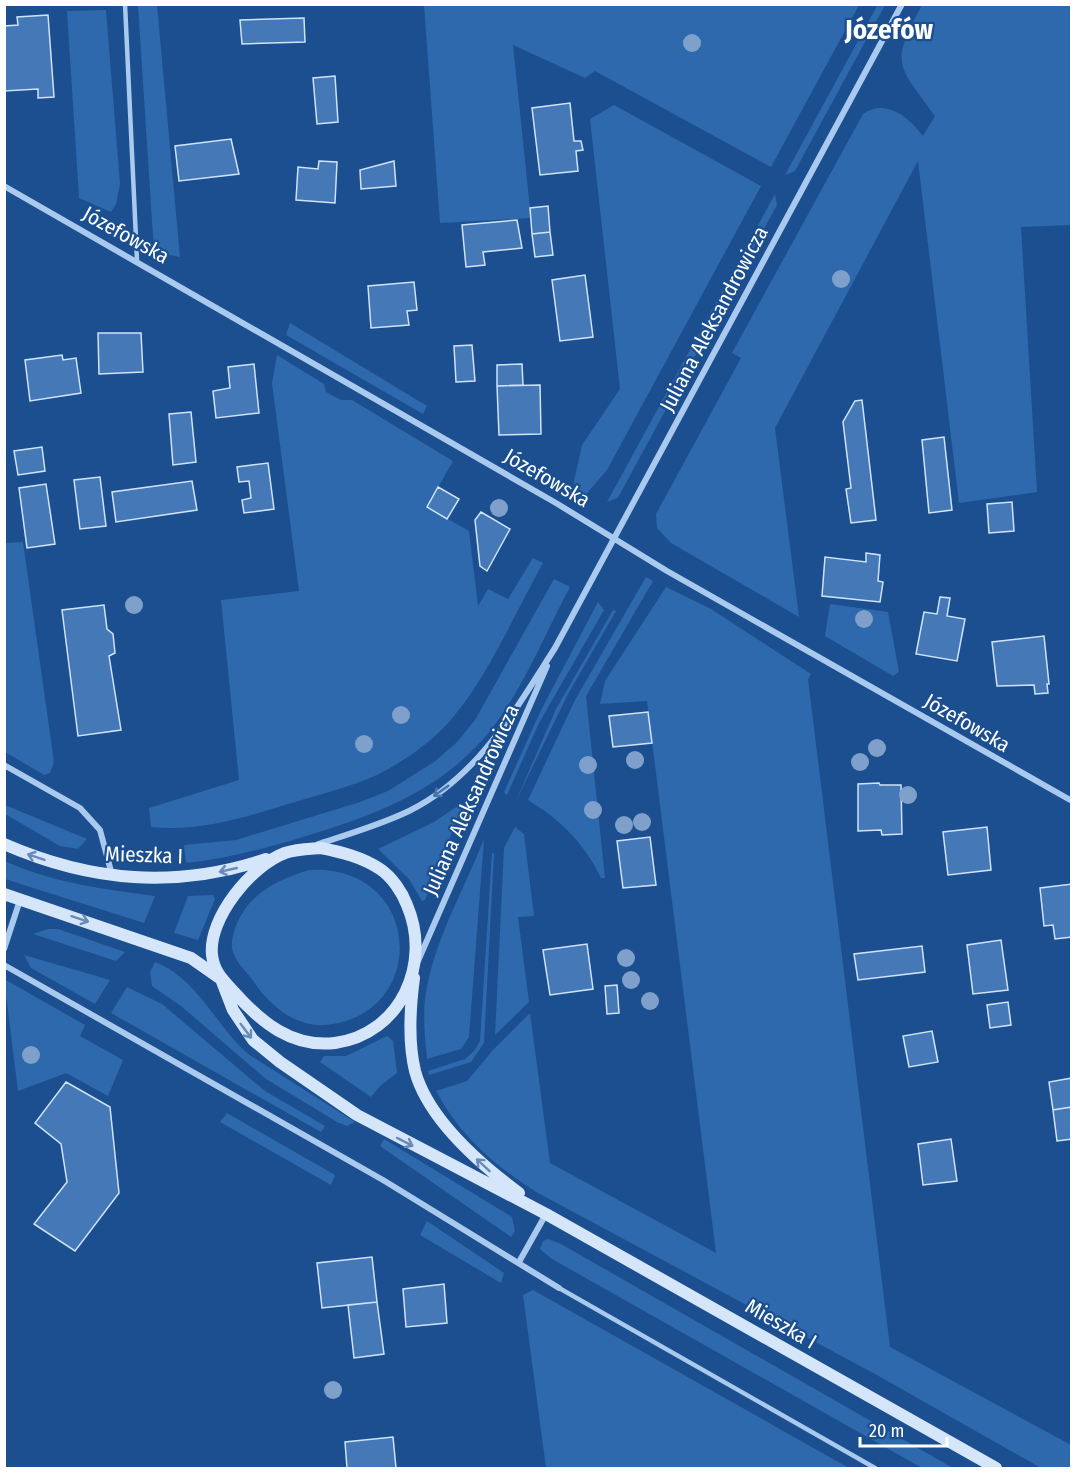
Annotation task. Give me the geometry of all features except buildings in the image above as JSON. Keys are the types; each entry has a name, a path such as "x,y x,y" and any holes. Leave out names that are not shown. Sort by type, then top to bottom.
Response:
{"street":[{"name":"Juliana Aleksandrowicza","path":"416,965 555,648 902,4"},
{"name":"Józefowska","path":"4,186 137,260 615,537 668,571 1071,801"},
{"name":"Juliana Aleksandrowicza","path":"303,849 356,832 410,810 455,780 484,753 555,648"},
{"path":"4,765 80,808 100,830 112,876"},
{"name":"Mieszka I","path":"4,844 35,858 112,876 180,879 224,872 284,854"},
{"path":"303,849 338,851 381,870 402,893 414,922 418,940 411,1011 412,1049 418,1079 433,1105 472,1155 487,1170 546,1214 380,1128 273,1057 253,1040 241,1024 216,970 212,945 223,914 235,894 260,867 284,854 303,849"},
{"path":"4,894 163,946 191,958 221,979 256,1016 269,1026 297,1040 333,1043 352,1040 381,1024 392,1011 416,965"},
{"path":"4,949 20,900"},
{"path":"4,965 383,1180 559,1288"},
{"path":"519,1262 546,1214"},
{"name":"Mieszka I","path":"546,1214 996,1468"}],"lane":[{"path":"125,4 137,260"},
{"path":"559,1288 875,1468"}],"shaded area":[{"path":"878,4 885,5 795,171 785,175"},
{"path":"138,5 157,5 180,257 154,252"},
{"path":"424,5 859,5 771,167 595,71 585,78 513,45 531,218 440,223"},
{"path":"922,5 1070,5 1071,225 1021,227 1037,492 959,503 918,161 775,428 799,617 671,543 657,528 656,514 741,358 732,353 863,114 880,108 888,109 904,116 923,136 935,116 906,74 902,64 905,41"},
{"path":"106,10 120,184 116,204 111,212 79,198 67,11"},
{"path":"614,105 761,186 607,470 582,499 575,496 574,481 582,445 620,389 590,119"},
{"path":"775,194 777,205 620,494 617,498 607,502"},
{"path":"290,323 427,406 423,414 286,335"},
{"path":"277,355 324,384 326,392 341,400 352,400 453,461 427,507 469,531 478,606 488,589 508,599 533,558 543,563 490,662 467,699 438,733 410,756 379,774 357,783 254,814 203,826 151,827 149,808 239,780 221,600 299,591 272,383"},
{"path":"23,542 54,762 50,773 44,775 5,752 5,543"},
{"path":"646,577 653,581 586,696 605,878 601,878 587,854 570,833 551,815 528,800 575,700"},
{"path":"554,579 570,587 537,653 501,716 462,761 415,793 335,827 246,852 186,863 184,845 236,840 360,802 388,791 434,762 456,743 475,720"},
{"path":"666,587 711,609 811,674 808,679 890,1347 1071,1445 1071,1468 1041,1468 875,1374 538,1193 493,1161 467,1136 436,1091 467,1081 493,1050 530,1013 550,1163 716,1253 647,701 600,704 605,681"},
{"path":"598,602 604,610 539,723 507,795 504,792 541,710"},
{"path":"830,604 888,612 899,672 893,676 825,636"},
{"path":"613,610 616,611 568,694 515,803 556,709"},
{"path":"5,805 87,839 78,849 60,846 5,814"},
{"path":"459,805 463,805 425,900 422,901 409,879 378,849 434,822"},
{"path":"515,827 524,834 534,916 518,917 529,1002 495,1035 504,848"},
{"path":"484,839 469,1037 461,1049 427,1059 425,999 434,958"},
{"path":"492,853 494,853 484,1043 471,1062 429,1075 428,1071 465,1059 480,1041"},
{"path":"5,861 60,880 155,896 144,923 5,879"},
{"path":"309,870 347,875 375,890 392,914 400,942 396,970 383,996 359,1016 325,1025 303,1022 275,1006 260,991 240,964 232,946 236,926 256,896 275,883"},
{"path":"213,895 215,899 198,940 174,933 188,896"},
{"path":"48,929 58,929 125,952 116,961 33,934"},
{"path":"24,955 110,980 95,1004 31,968"},
{"path":"155,962 170,969 183,979 248,1054 355,1122 347,1126 337,1122 266,1079 181,1006 152,986 150,972"},
{"path":"4,979 85,1025 80,1036 123,1060 108,1096 66,1073 18,1091"},
{"path":"127,987 162,1004 265,1091 325,1126 321,1132 111,1013"},
{"path":"387,1036 393,1041 397,1073 380,1086 371,1097 320,1062 324,1056 346,1056"},
{"path":"227,1113 335,1175 331,1185 220,1122"},
{"path":"384,1139 512,1217 515,1231 511,1237 380,1146"},
{"path":"427,1221 504,1273 501,1283 420,1235"},
{"path":"548,1239 561,1244 953,1468 922,1468 552,1259 540,1249 543,1241"},
{"path":"533,1290 849,1468 546,1468 523,1295"}],"district":[{"name":"Józefów","path":"889,30"}]}
